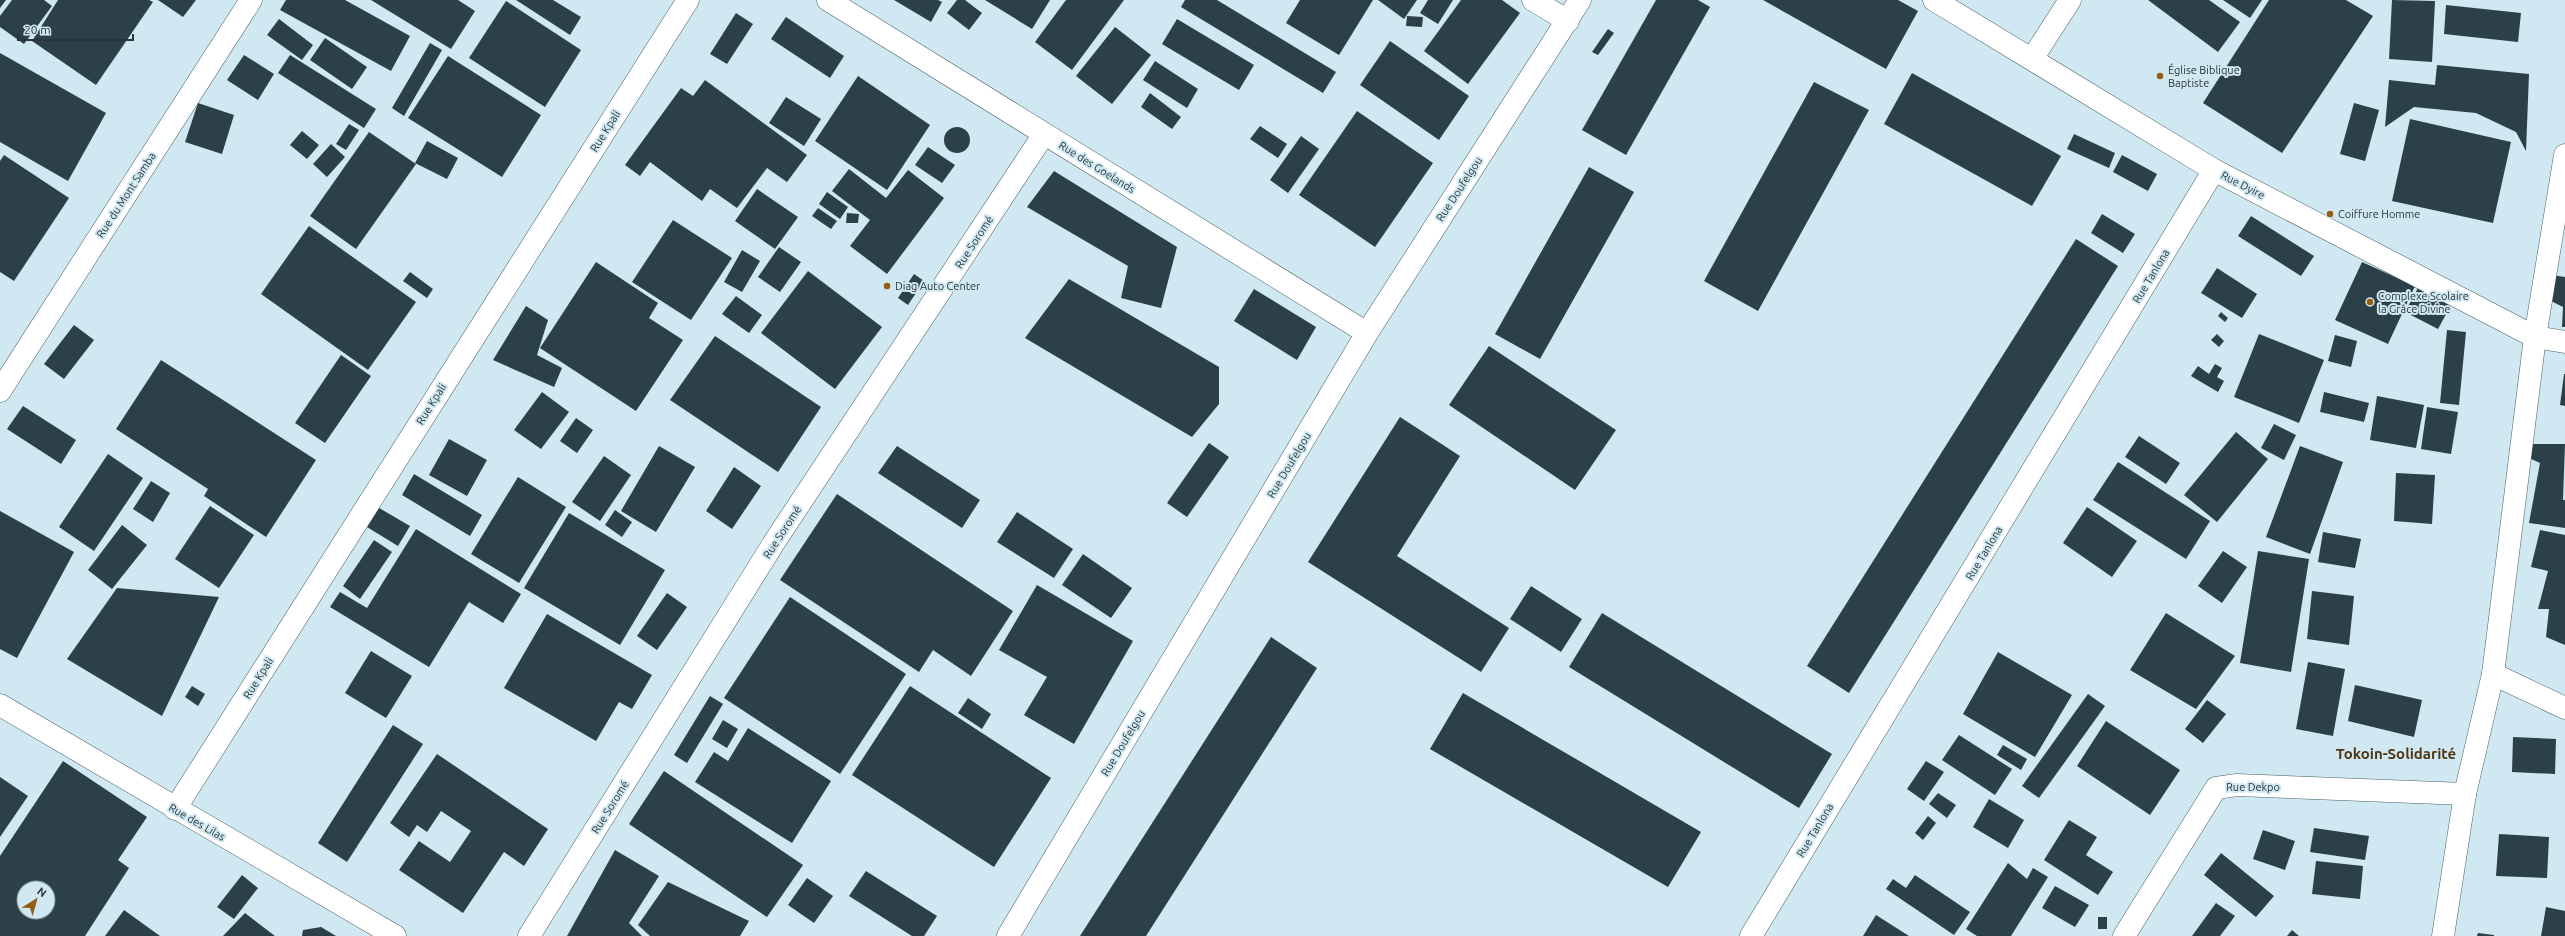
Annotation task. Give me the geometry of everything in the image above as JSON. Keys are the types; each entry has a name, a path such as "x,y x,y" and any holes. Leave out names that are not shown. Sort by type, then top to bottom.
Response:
{"street":[{"name":"Rue du Mont Samba","path":"0,390 251,0"},
{"name":"Rue Kpali","path":"175,809 688,0"},
{"name":"Rue des Goelands","path":"828,0 1367,333"},
{"path":"1533,0 1568,21"},
{"name":"Rue Doufelgou","path":"1008,936 1367,333 1568,21 1580,0"},
{"name":"Rue Dyire","path":"1934,0 2214,170 2535,337 2565,342"},
{"path":"2032,59 2070,0"},
{"name":"Rue Soromé","path":"529,936 775,541 1044,134"},
{"path":"2443,936 2465,794 2493,674 2535,337 2565,155"},
{"name":"Rue Tanlona","path":"1751,936 2214,170"},
{"path":"2493,674 2565,708"},
{"name":"Rue des Lilas","path":"0,705 175,809 395,936"},
{"name":"Rue Dekpo","path":"2124,936 2216,788 2237,786 2465,794"}],"building":[{"path":"0,0 6,0 0,8"},
{"path":"12,0 44,0 52,6 24,44 0,27 0,16"},
{"path":"58,0 149,0 153,2 96,85 32,41"},
{"path":"158,0 196,0 183,17"},
{"path":"286,0 345,0 410,36 391,71 280,10"},
{"path":"371,0 458,0 475,11 451,49"},
{"path":"516,0 553,0 581,17 570,35"},
{"path":"894,0 938,0 942,2 931,22"},
{"path":"957,0 965,0 982,13 969,30 947,13"},
{"path":"985,0 1050,0 1032,29"},
{"path":"1066,0 1124,0 1072,70 1035,42"},
{"path":"1185,0 1217,0 1336,72 1323,93 1181,7"},
{"path":"1300,0 1373,0 1339,55 1286,23"},
{"path":"1378,0 1417,0 1404,19"},
{"path":"1428,0 1453,0 1438,24 1420,13"},
{"path":"1461,0 1502,0 1520,13 1468,84 1424,51"},
{"path":"1656,0 1698,0 1710,7 1626,155 1582,130"},
{"path":"1763,0 1898,0 1918,11 1886,69"},
{"path":"2148,0 2209,0 2240,22 2218,52"},
{"path":"2223,0 2262,0 2250,18"},
{"path":"2269,0 2346,0 2373,16 2282,153 2203,103"},
{"path":"2392,0 2435,1 2432,62 2389,59"},
{"path":"506,1 581,50 545,107 469,58"},
{"path":"2446,5 2521,13 2518,42 2444,34"},
{"path":"736,13 753,24 727,64 710,54"},
{"path":"1407,16 1423,17 1422,27 1406,26"},
{"path":"786,17 844,56 830,78 771,39"},
{"path":"279,19 313,45 302,60 267,35"},
{"path":"1177,19 1254,65 1239,90 1162,44"},
{"path":"1115,27 1151,55 1112,104 1076,76"},
{"path":"1608,29 1614,33 1598,55 1592,52"},
{"path":"325,38 367,67 352,89 310,60"},
{"path":"1390,41 1469,96 1439,140 1360,85"},
{"path":"430,43 442,50 404,116 392,108"},
{"path":"0,53 106,113 68,181 0,142"},
{"path":"244,55 274,74 258,100 227,80"},
{"path":"290,55 376,109 364,128 278,73"},
{"path":"448,56 541,115 502,177 408,118"},
{"path":"1155,61 1198,89 1187,108 1143,80"},
{"path":"2437,65 2529,74 2526,151 2516,132 2476,113 2414,107 2385,127 2389,80 2435,85"},
{"path":"1912,73 2061,156 2032,206 1884,124"},
{"path":"858,76 930,125 887,190 815,141"},
{"path":"705,80 807,155 787,182 767,168 737,208 710,189 702,201 650,162 640,176 625,165 681,88 693,96"},
{"path":"1814,82 1869,110 1758,311 1704,281"},
{"path":"1150,93 1181,117 1172,129 1141,107"},
{"path":"786,97 821,119 804,146 769,123"},
{"path":"198,103 234,115 222,154 185,142"},
{"path":"2354,103 2379,110 2365,161 2340,154"},
{"path":"1357,111 1433,163 1375,247 1299,195"},
{"path":"2410,119 2511,142 2493,223 2392,201"},
{"path":"349,124 359,130 346,150 336,144"},
{"path":"1260,126 1287,144 1278,158 1250,139"},
{"path":"957,127 967,130 970,140 967,150 957,153 947,150 944,140 947,130"},
{"path":"302,131 319,145 307,159 290,145"},
{"path":"369,132 416,164 356,249 310,216"},
{"path":"2074,134 2115,153 2109,168 2067,149"},
{"path":"1301,136 1319,149 1288,193 1270,180"},
{"path":"427,141 458,158 447,179 415,163"},
{"path":"331,144 345,157 327,177 313,164"},
{"path":"928,147 955,165 942,183 915,165"},
{"path":"4,155 69,198 14,281 0,272 0,161"},
{"path":"2122,155 2157,174 2148,191 2113,172"},
{"path":"1589,167 1634,192 1540,359 1495,334"},
{"path":"849,169 886,198 908,170 944,198 887,274 850,246 870,220 832,191"},
{"path":"1054,171 1177,247 1161,308 1121,298 1128,266 1027,207"},
{"path":"757,189 798,217 775,249 735,221"},
{"path":"827,192 848,207 840,219 819,204"},
{"path":"818,208 837,221 831,229 812,216"},
{"path":"847,213 859,214 858,223 846,223"},
{"path":"2102,214 2135,234 2123,253 2091,233"},
{"path":"2251,216 2314,256 2301,276 2238,236"},
{"path":"673,220 732,258 691,320 632,282"},
{"path":"309,226 416,302 368,370 261,294"},
{"path":"2076,239 2118,266 1849,693 1807,666"},
{"path":"779,247 801,262 780,292 758,277"},
{"path":"742,250 760,261 742,292 724,282"},
{"path":"596,262 658,303 649,318 683,340 636,411 540,348"},
{"path":"2362,262 2415,286 2388,344 2335,320"},
{"path":"2217,268 2257,294 2242,318 2201,293"},
{"path":"808,271 882,327 835,389 761,333"},
{"path":"410,272 433,289 427,298 403,281"},
{"path":"914,274 924,281 908,305 898,298"},
{"path":"2552,275 2565,277 2565,327 2562,327 2563,307 2549,300"},
{"path":"1069,279 1219,367 1219,404 1192,437 1025,338"},
{"path":"2418,288 2451,305 2438,329 2405,312"},
{"path":"1254,289 1316,327 1297,360 1234,321"},
{"path":"736,296 762,315 749,333 722,314"},
{"path":"526,306 548,320 537,355 562,368 554,387 493,360"},
{"path":"2221,312 2228,318 2225,322 2218,316"},
{"path":"74,325 94,340 64,379 44,364"},
{"path":"2447,330 2466,332 2459,405 2440,403"},
{"path":"2217,334 2224,341 2219,347 2211,340"},
{"path":"2259,334 2324,360 2299,423 2234,397"},
{"path":"2335,335 2357,341 2351,367 2328,361"},
{"path":"715,336 821,407 778,472 670,400"},
{"path":"1489,346 1616,430 1575,490 1449,405"},
{"path":"341,355 371,376 325,443 295,423"},
{"path":"161,360 316,460 266,537 204,496 208,489 116,429"},
{"path":"2215,364 2222,368 2217,377 2224,381 2218,392 2191,376 2198,366 2209,374"},
{"path":"2565,374 2565,406 2560,405"},
{"path":"542,392 569,412 541,449 514,430"},
{"path":"2324,392 2369,403 2364,422 2320,412"},
{"path":"2377,396 2424,405 2416,448 2370,440"},
{"path":"23,406 76,440 61,464 7,429"},
{"path":"2427,407 2458,412 2451,454 2421,449"},
{"path":"1400,417 1460,456 1397,556 1509,628 1481,672 1308,562"},
{"path":"576,418 593,430 577,453 560,441"},
{"path":"2274,424 2296,435 2284,460 2261,448"},
{"path":"2236,432 2268,459 2217,522 2184,495"},
{"path":"2139,436 2180,463 2166,484 2125,457"},
{"path":"449,439 487,460 467,496 429,475"},
{"path":"1209,443 1229,457 1187,517 1167,503"},
{"path":"2533,444 2565,444 2563,500 2565,500 2565,528 2529,523 2540,463 2529,458"},
{"path":"659,446 695,467 656,532 621,511"},
{"path":"897,446 980,500 962,528 878,473"},
{"path":"2300,446 2343,462 2310,554 2266,537"},
{"path":"108,454 143,478 94,551 59,527"},
{"path":"604,456 631,475 600,521 572,502"},
{"path":"2118,462 2210,521 2186,559 2093,500"},
{"path":"734,467 761,486 732,529 706,511"},
{"path":"2396,473 2435,475 2432,524 2394,521"},
{"path":"414,474 482,515 470,536 402,495"},
{"path":"518,477 566,507 519,583 471,554"},
{"path":"151,481 170,493 153,522 133,509"},
{"path":"837,494 1013,611 971,676 933,650 919,672 780,580"},
{"path":"374,505 410,526 398,546 362,524"},
{"path":"210,506 254,535 219,588 175,559"},
{"path":"2087,507 2137,541 2112,577 2063,543"},
{"path":"615,510 632,522 622,537 605,525"},
{"path":"0,511 74,552 17,658 0,649"},
{"path":"1017,512 1073,549 1054,578 997,542"},
{"path":"569,513 665,570 620,645 524,588"},
{"path":"122,525 147,545 112,589 88,570"},
{"path":"416,529 521,594 503,623 469,602 429,667 330,607 340,592 367,608"},
{"path":"2540,530 2565,535 2565,645 2546,637 2549,609 2538,609 2548,571 2531,567"},
{"path":"2323,532 2361,539 2355,568 2318,562"},
{"path":"374,540 392,552 360,599 343,586"},
{"path":"2223,551 2247,567 2222,603 2198,586"},
{"path":"2258,551 2309,559 2291,672 2240,663"},
{"path":"1083,554 1132,588 1111,618 1062,585"},
{"path":"1037,585 1133,641 1074,744 1024,715 1047,677 999,650"},
{"path":"1531,586 1582,619 1561,652 1510,619"},
{"path":"117,588 219,597 162,716 67,659"},
{"path":"2312,591 2354,596 2349,645 2307,639"},
{"path":"667,593 687,607 657,650 637,636"},
{"path":"790,597 906,674 840,774 724,698"},
{"path":"1602,613 1832,754 1799,808 1569,667"},
{"path":"2166,613 2235,656 2196,709 2130,670"},
{"path":"547,614 652,675 632,709 619,702 596,741 504,688"},
{"path":"1271,637 1317,668 1146,936 1080,936"},
{"path":"371,651 412,676 386,718 345,693"},
{"path":"1998,652 2072,695 2035,757 1963,714"},
{"path":"2308,662 2345,669 2333,736 2296,729"},
{"path":"2355,685 2422,700 2414,737 2348,721"},
{"path":"192,686 205,694 198,706 185,697"},
{"path":"910,686 1051,778 994,867 852,775"},
{"path":"1463,693 1701,832 1668,887 1430,749"},
{"path":"2088,694 2105,706 2039,798 2022,786"},
{"path":"710,696 723,704 687,763 674,755"},
{"path":"968,698 991,714 982,729 958,713"},
{"path":"2207,700 2226,714 2203,743 2185,729"},
{"path":"723,720 738,729 727,748 712,739"},
{"path":"2106,721 2180,770 2150,815 2077,766"},
{"path":"393,725 423,744 347,862 318,843"},
{"path":"748,728 831,781 792,843 695,782 714,752 728,761"},
{"path":"1959,735 2012,769 1995,795 1942,760"},
{"path":"2513,737 2556,739 2555,774 2512,772"},
{"path":"2003,745 2027,759 2021,770 1997,755"},
{"path":"437,754 548,829 524,866 504,852 463,913 399,870 419,841 450,862 471,831 441,811 427,832 417,825 409,837 390,823"},
{"path":"63,761 147,817 118,860 129,868 85,936 0,936 0,856"},
{"path":"1926,761 1944,772 1924,801 1907,789"},
{"path":"664,771 803,865 767,917 629,824"},
{"path":"0,777 28,796 0,837"},
{"path":"1938,793 1956,805 1947,818 1929,804"},
{"path":"1989,799 2024,820 2008,848 1973,827"},
{"path":"1928,816 1936,823 1923,840 1915,833"},
{"path":"2069,820 2097,837 2086,855 2113,872 2098,895 2044,860"},
{"path":"2314,828 2369,836 2365,860 2310,852"},
{"path":"2263,830 2295,841 2285,870 2253,859"},
{"path":"2499,834 2549,837 2547,878 2496,876"},
{"path":"615,850 659,876 629,923 642,936 567,936"},
{"path":"2221,853 2274,896 2256,917 2204,875"},
{"path":"2316,861 2363,866 2360,899 2312,894"},
{"path":"2008,863 2027,879 2033,868 2048,877 2011,936 1977,936 1966,929"},
{"path":"866,871 937,916 924,936 912,936 849,896"},
{"path":"242,875 258,888 234,919 217,907"},
{"path":"1915,875 1970,912 1954,935 1886,889 1893,879 1906,888"},
{"path":"807,878 833,896 814,923 788,905"},
{"path":"668,882 749,921 740,936 650,936 638,925"},
{"path":"2055,886 2089,905 2075,927 2042,908"},
{"path":"2216,903 2235,916 2220,936 2192,936"},
{"path":"2546,907 2565,911 2565,936 2541,936"},
{"path":"124,910 160,936 105,936"},
{"path":"245,913 275,936 223,936"},
{"path":"1876,915 1909,936 1863,936"},
{"path":"2098,917 2107,917 2107,929 2098,929"},
{"path":"321,927 336,936 302,936 303,930"},
{"path":"2292,930 2299,936 2287,936"},
{"path":"2478,933 2494,935 2494,936 2477,936"}],"place":[{"name":"Église Biblique Baptiste","path":"2160,76"},
{"name":"Coiffure Homme","path":"2330,214"},
{"name":"Diag Auto Center","path":"887,286"},
{"name":"Complexe Scolaire la Grâce Divine","path":"2370,302"}],"district":[{"name":"Tokoin-Solidarité","path":"2396,754"}]}
